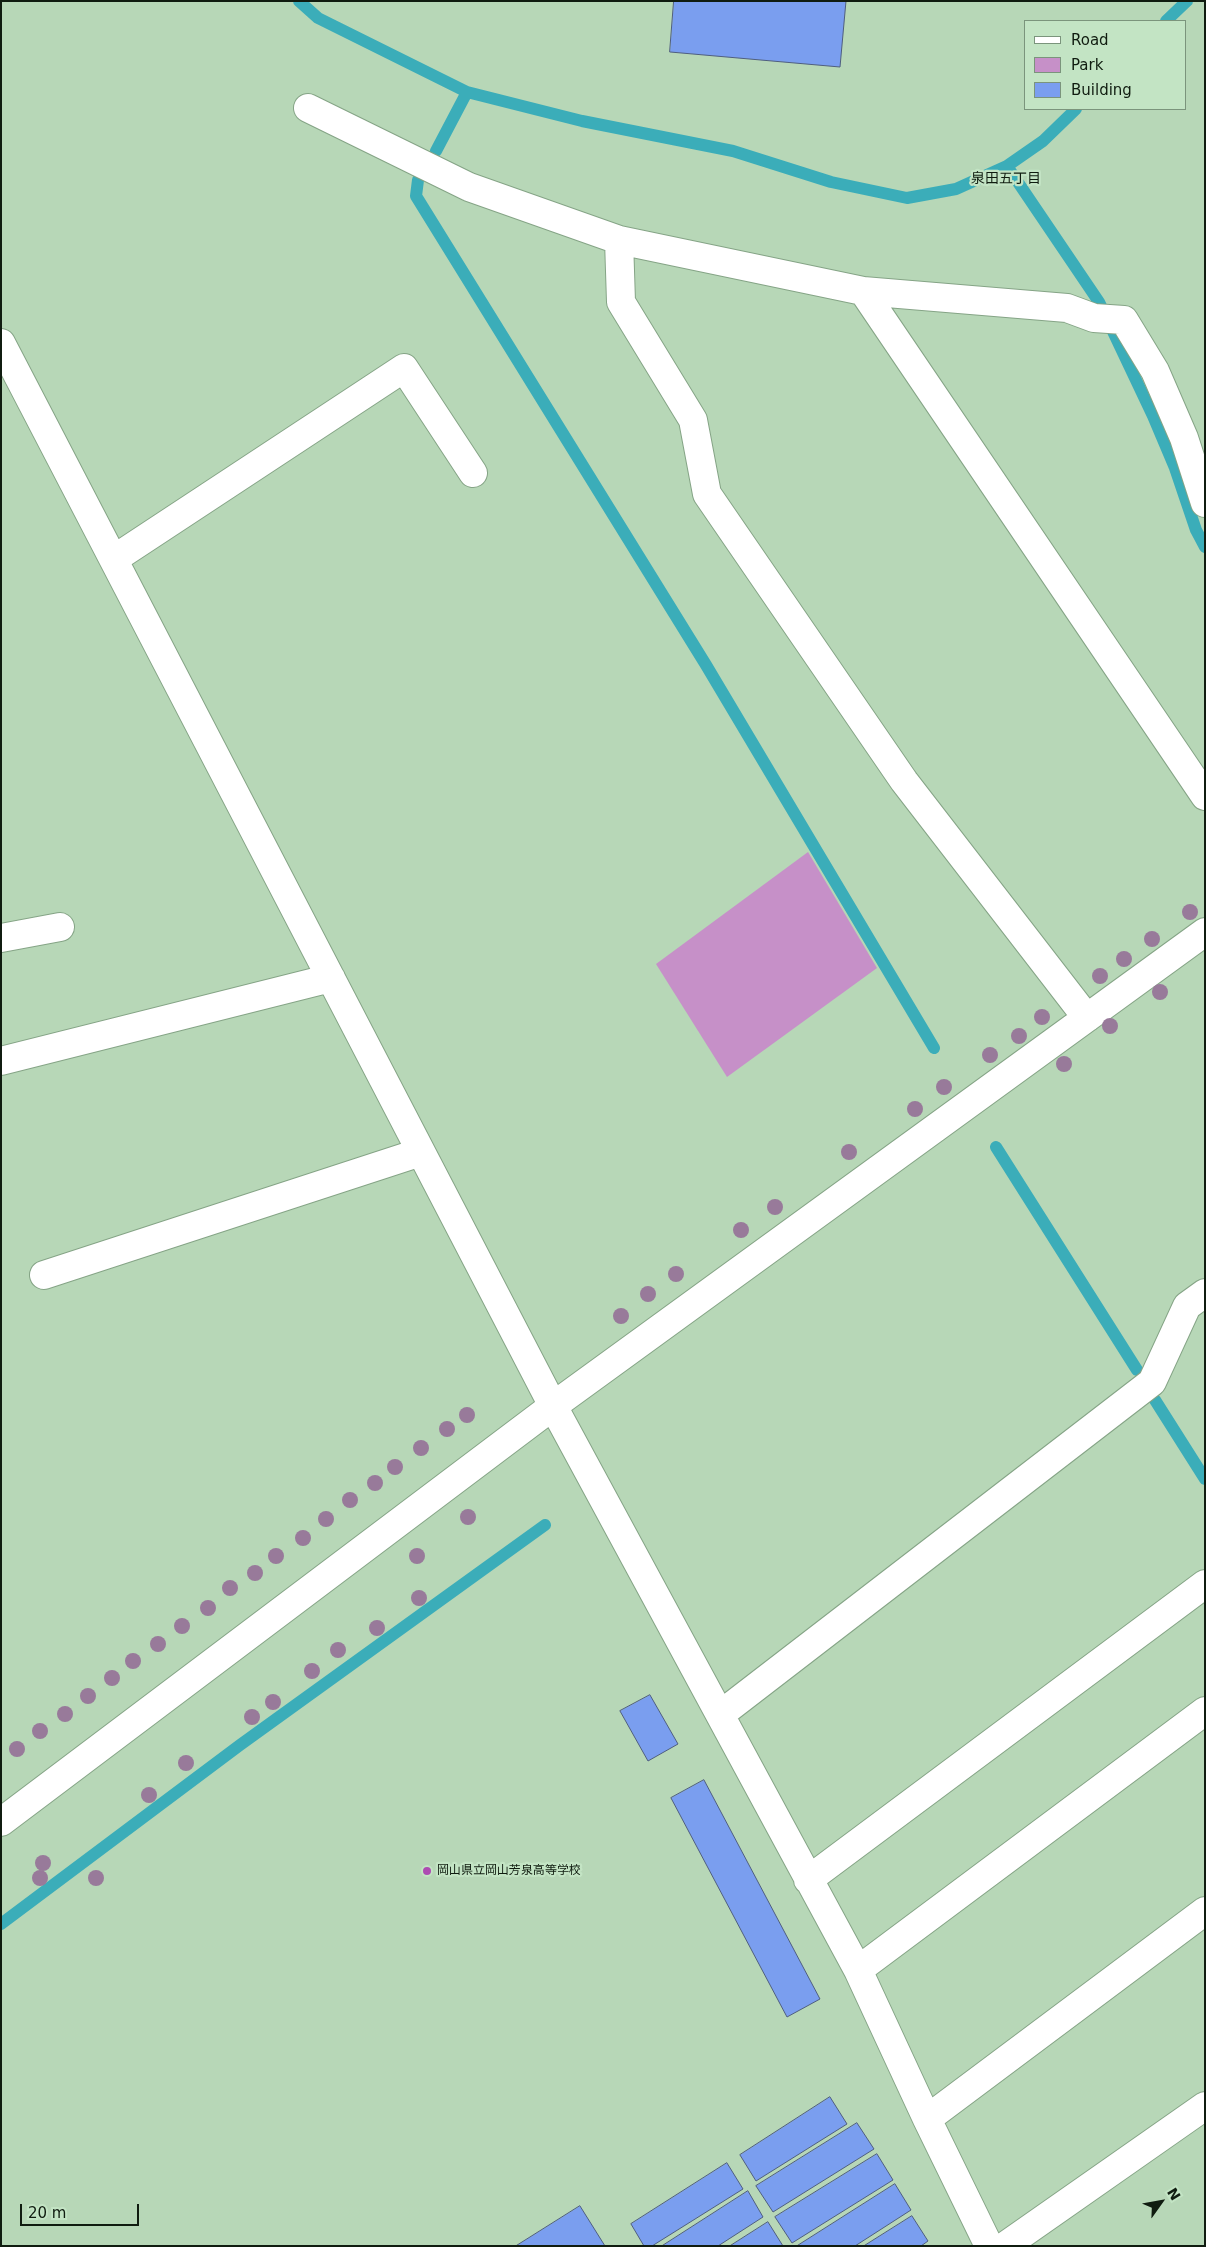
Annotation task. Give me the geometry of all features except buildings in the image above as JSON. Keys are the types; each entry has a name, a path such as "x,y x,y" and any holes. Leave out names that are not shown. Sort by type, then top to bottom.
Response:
{"street":[{"path":"308,108 469,187 619,240 862,291 1067,308 1103,318 1124,320 1155,371 1184,438 1205,503"},
{"path":"619,240 621,302 693,420 707,494 904,781 1087,1018"},
{"path":"862,291 1205,796"},
{"path":"1,343 553,1406 858,1970 927,2119 989,2246"},
{"path":"114,559 404,368 473,473"},
{"path":"1,938 60,927"},
{"path":"1,1822 553,1406 1205,932"},
{"path":"1,1061 331,978"},
{"path":"44,1275 421,1152"},
{"path":"721,1714 1152,1382 1187,1306 1205,1293"},
{"path":"808,1880 1205,1584"},
{"path":"858,1970 1205,1711"},
{"path":"927,2119 1205,1911"},
{"path":"1006,2246 1205,2106"}],"green space":[{"path":"808,852 877,968 727,1077 656,964"}],"waterway":[{"path":"299,1 318,18 467,92 582,121 733,151 831,182 907,198 956,189 1007,166 1043,141 1075,110"},
{"path":"1167,20 1187,1"},
{"path":"436,151 467,92"},
{"path":"1007,166 1099,302 1153,416 1175,468 1196,530 1205,547"},
{"path":"418,180 416,196 706,665 934,1048"},
{"path":"996,1147 1137,1370"},
{"path":"1155,1400 1205,1479"},
{"path":"1,1924 240,1745 545,1525"}],"place":[{"name":"岡山県立岡山芳泉高等学校","path":"427,1871"}],"district":[{"name":"泉田五丁目","path":"1006,179"}]}
